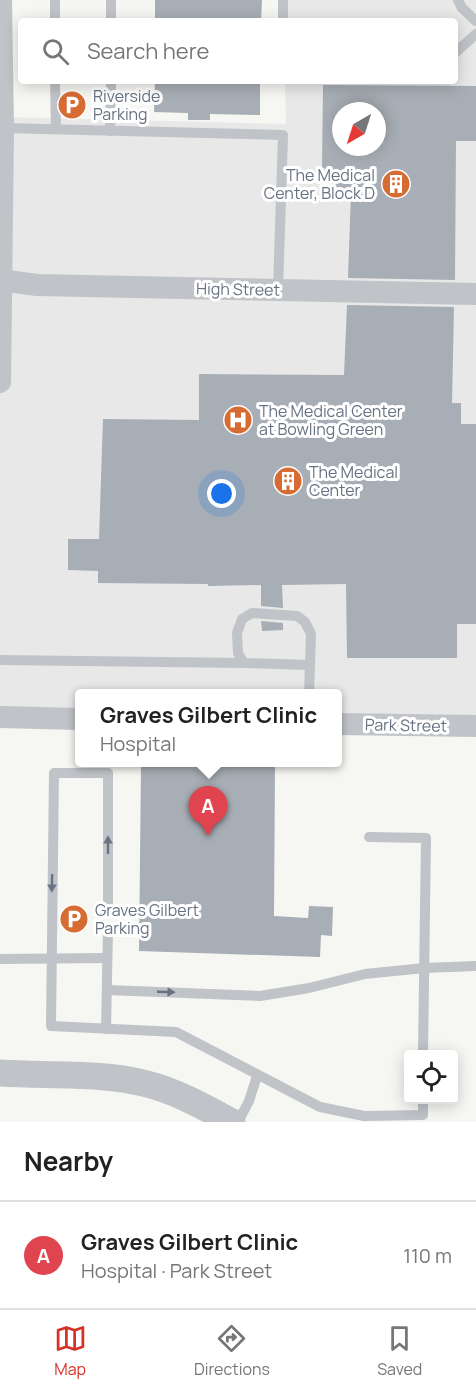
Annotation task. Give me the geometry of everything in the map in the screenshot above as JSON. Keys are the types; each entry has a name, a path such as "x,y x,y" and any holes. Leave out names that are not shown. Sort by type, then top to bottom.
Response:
{"street":[{"path":"0,382 3,128 1,0"},
{"name":"High Street","path":"0,281 37,285 476,294"},
{"path":"0,717 75,719"},
{"name":"Park Street","path":"342,724 476,726"},
{"path":"0,1073 97,1076 147,1084 231,1121"}],"lane":[{"path":"55,0 55,18"},
{"path":"111,0 111,18"},
{"path":"283,0 283,18"},
{"path":"458,0 462,8 476,21"},
{"path":"458,50 476,34"},
{"path":"55,84 56,129"},
{"path":"110,131 111,84"},
{"path":"3,128 283,135 278,290"},
{"path":"244,663 238,653 237,633 242,619 252,614 297,616 305,622 310,634 309,689"},
{"path":"0,660 310,665"},
{"path":"108,903 108,773 54,773 51,1026 176,1032 320,1107 364,1116 423,1115 423,1104"},
{"path":"369,837 426,838 423,1050"},
{"path":"106,1029 108,930"},
{"path":"0,959 107,958"},
{"path":"107,990 260,996 309,988 365,974 476,966"},
{"path":"231,1121 249,1101 257,1076"}],"shaded area":[{"name":"The Medical Center at Bowling Green","path":"284,0 476,0 476,724 342,723 342,689 75,689 75,720 0,719 0,117 286,124 285,84 458,84 458,18 284,18"}],"building":[{"path":"155,0 262,0 261,18 155,18"},
{"path":"155,84 260,84 260,115 210,114 210,120 188,120 188,113 154,112"},
{"name":"The Medical Center, Block D","path":"323,85 476,86 476,141 456,141 455,280 348,278 351,193 335,193 336,176 322,167"},
{"name":"The Medical Center","path":"347,305 454,307 452,403 461,403 461,424 476,424 476,624 457,624 457,658 347,658 346,584 282,585 283,608 261,606 261,585 98,583 98,571 68,570 68,539 99,539 103,419 199,420 199,374 344,375"},
{"path":"261,621 283,623 283,630 262,631"},
{"path":"141,767 275,767 274,916 308,918 309,906 333,907 332,936 321,935 320,957 139,951"}],"place":[{"name":"Riverside Parking","path":"72,105"},
{"name":"The Medical Center, Block D","path":"396,184"},
{"name":"The Medical Center at Bowling Green","path":"238,420"},
{"name":"The Medical Center","path":"288,481"},
{"name":"Graves Gilbert Clinic","path":"208,836"},
{"name":"Graves Gilbert Parking","path":"74,919"}]}
